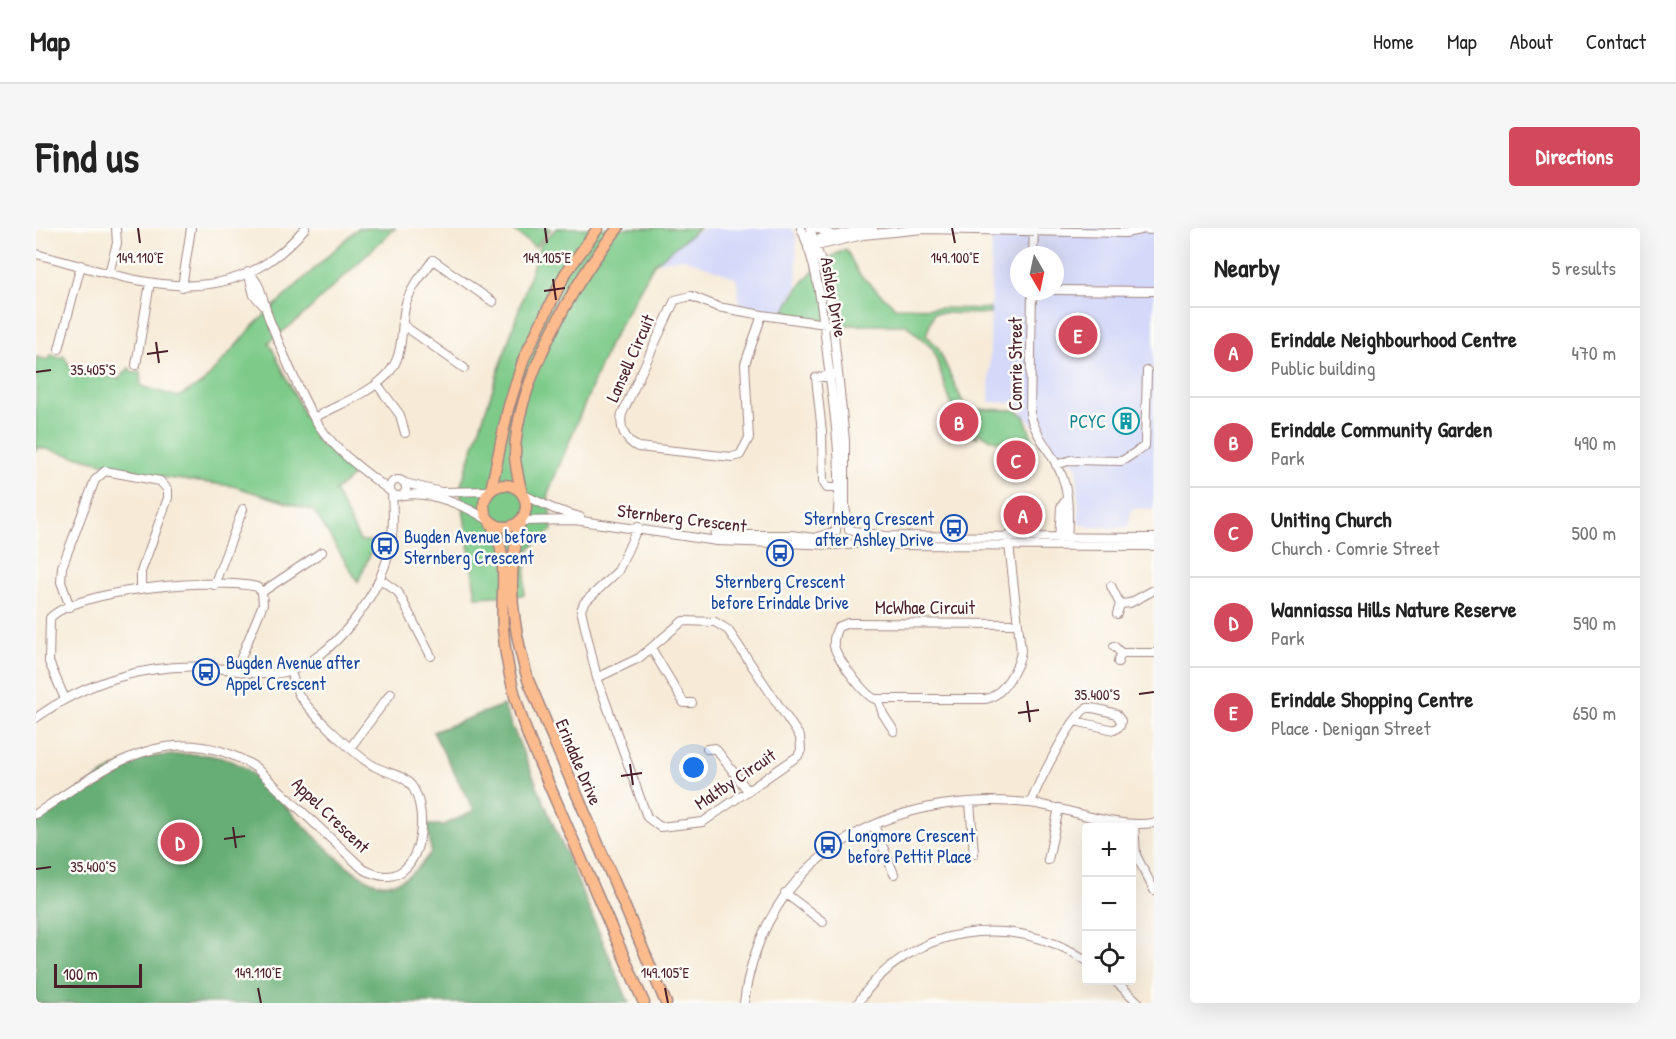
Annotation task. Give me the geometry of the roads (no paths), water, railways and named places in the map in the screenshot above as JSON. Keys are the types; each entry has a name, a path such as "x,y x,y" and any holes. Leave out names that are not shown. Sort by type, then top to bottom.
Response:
{"main road":[{"path":"598,228 573,262 536,330 515,383 490,490 483,507 489,521 505,528 520,521 526,510 515,455 527,396 550,335 582,276 618,228"},
{"path":"490,490 501,485 509,485 522,494"},
{"name":"Erindale Drive","path":"489,521 502,547 502,630 519,712 644,1003"},
{"name":"Erindale Drive","path":"520,521 513,562 512,596 516,633 528,680 666,1003"}],"street":[{"path":"109,273 117,243 116,228"},
{"path":"182,287 191,228"},
{"path":"36,254 150,283 182,287 206,285 231,279 263,265 288,246 305,228"},
{"name":"Ashley Drive","path":"801,228 827,280 828,325 834,374 841,488 849,530"},
{"name":"Ashley Drive","path":"810,228 818,285 828,325"},
{"path":"817,228 836,238"},
{"path":"811,244 873,228"},
{"path":"863,231 930,228 1078,230 1125,234 1140,229"},
{"path":"1129,228 1154,230"},
{"path":"1033,246 1034,230"},
{"path":"827,280 825,250 836,238"},
{"path":"314,418 377,384 392,368 398,356 410,295 433,260 493,302"},
{"path":"253,282 263,265"},
{"path":"59,349 81,266"},
{"path":"248,272 264,297 264,306 273,328 314,418 342,454 398,497 403,495 434,498 472,511 489,521"},
{"path":"231,279 253,282"},
{"path":"136,365 150,283"},
{"path":"1064,290 1154,291"},
{"name":"Lansell Circuit","path":"762,315 745,364 748,438 740,455 732,457 638,447 628,440 621,424 622,414 675,300 691,296 718,307 828,325"},
{"name":"Comrie Street","path":"1032,300 1030,413 1036,432 1063,477 1068,516 1063,540"},
{"path":"403,325 464,368"},
{"path":"1056,465 1071,460 1122,460 1145,446 1146,371"},
{"path":"834,374 816,378 822,432 823,482 827,488 841,488"},
{"path":"377,384 400,415 405,433"},
{"path":"70,607 61,582 62,567 95,480 105,471 160,481 168,490 168,498 141,572 141,589"},
{"path":"374,479 399,480 441,492 490,490"},
{"path":"36,718 65,699 96,685 143,671 193,667 261,674 291,671 310,663 333,645 380,579 390,549 393,514 391,492 394,481"},
{"path":"393,514 407,491 405,483"},
{"name":"Ashley Drive","path":"836,530 841,488"},
{"name":"Sternberg Crescent","path":"522,494 565,513 637,529"},
{"name":"Comrie Street","path":"1063,540 1061,507 1066,500"},
{"path":"214,585 243,509"},
{"path":"1068,516 1074,530 1085,537"},
{"name":"Sternberg Crescent","path":"520,521 575,520 736,542 843,545 869,542 893,545 1009,540"},
{"path":"841,528 849,530 852,538 843,545 834,539 836,530 841,528"},
{"name":"Maltby Circuit","path":"597,678 629,664 686,620 715,622 728,630 802,742 798,756 703,822 666,827 653,824 627,765 597,678 581,610 585,603 618,571 637,529"},
{"name":"Sternberg Crescent","path":"690,536 814,538 836,530"},
{"name":"Sternberg Crescent","path":"849,530 885,536 1063,540 1154,546"},
{"name":"Sternberg Crescent","path":"1063,540 1085,537 1154,538"},
{"path":"878,699 985,699 995,695 1020,658 1009,540"},
{"path":"262,592 322,552"},
{"path":"380,579 398,592 431,656"},
{"path":"65,699 51,669 48,623 54,614 105,596 141,589 214,585 251,586 262,592"},
{"path":"1111,586 1119,609 1154,590"},
{"path":"236,670 263,604 262,592"},
{"name":"McWhae Circuit","path":"894,731 883,714 878,699 865,693 836,651 833,631 848,623 1018,624"},
{"path":"651,648 685,706"},
{"path":"1118,662 1118,649 1154,653"},
{"name":"Appel Crescent","path":"36,814 118,760 156,748 212,747 234,755 255,767 363,869 381,876 399,873 410,864 419,845 419,807 416,794 405,779 372,765 350,748 303,701 291,671"},
{"path":"350,748 391,693"},
{"path":"1031,803 1043,771 1075,721 1083,710 1090,708 1116,714 1121,721 1120,726 1114,730 1075,721"},
{"path":"713,746 748,791"},
{"path":"970,802 974,854"},
{"path":"744,1003 752,960 759,939 785,893 804,871 829,849 874,825 927,808 970,802 1031,803 1126,823"},
{"path":"1048,860 1059,808"},
{"path":"1136,824 1154,823"},
{"path":"874,825 894,874"},
{"path":"1136,855 1154,890"},
{"path":"785,893 823,922"},
{"path":"858,1003 874,982 905,957 933,942 973,931 1025,933 1055,943 1082,958"},
{"path":"1119,985 1139,1003"}],"place":[{"name":"Erindale Shopping Centre","path":"1078,335"},
{"name":"PCYC","path":"1126,421"},
{"name":"Erindale Community Garden","path":"959,422"},
{"name":"Uniting Church","path":"1016,460"},
{"name":"Erindale Neighbourhood Centre","path":"1023,515"},
{"name":"Sternberg Crescent after Ashley Drive","path":"954,528"},
{"name":"Bugden Avenue before Sternberg Crescent","path":"385,546"},
{"name":"Sternberg Crescent before Erindale Drive","path":"780,553"},
{"name":"Bugden Avenue after Appel Crescent","path":"206,672"},
{"name":"Wanniassa Hills Nature Reserve","path":"180,842"},
{"name":"Longmore Crescent before Pettit Place","path":"828,845"}]}
